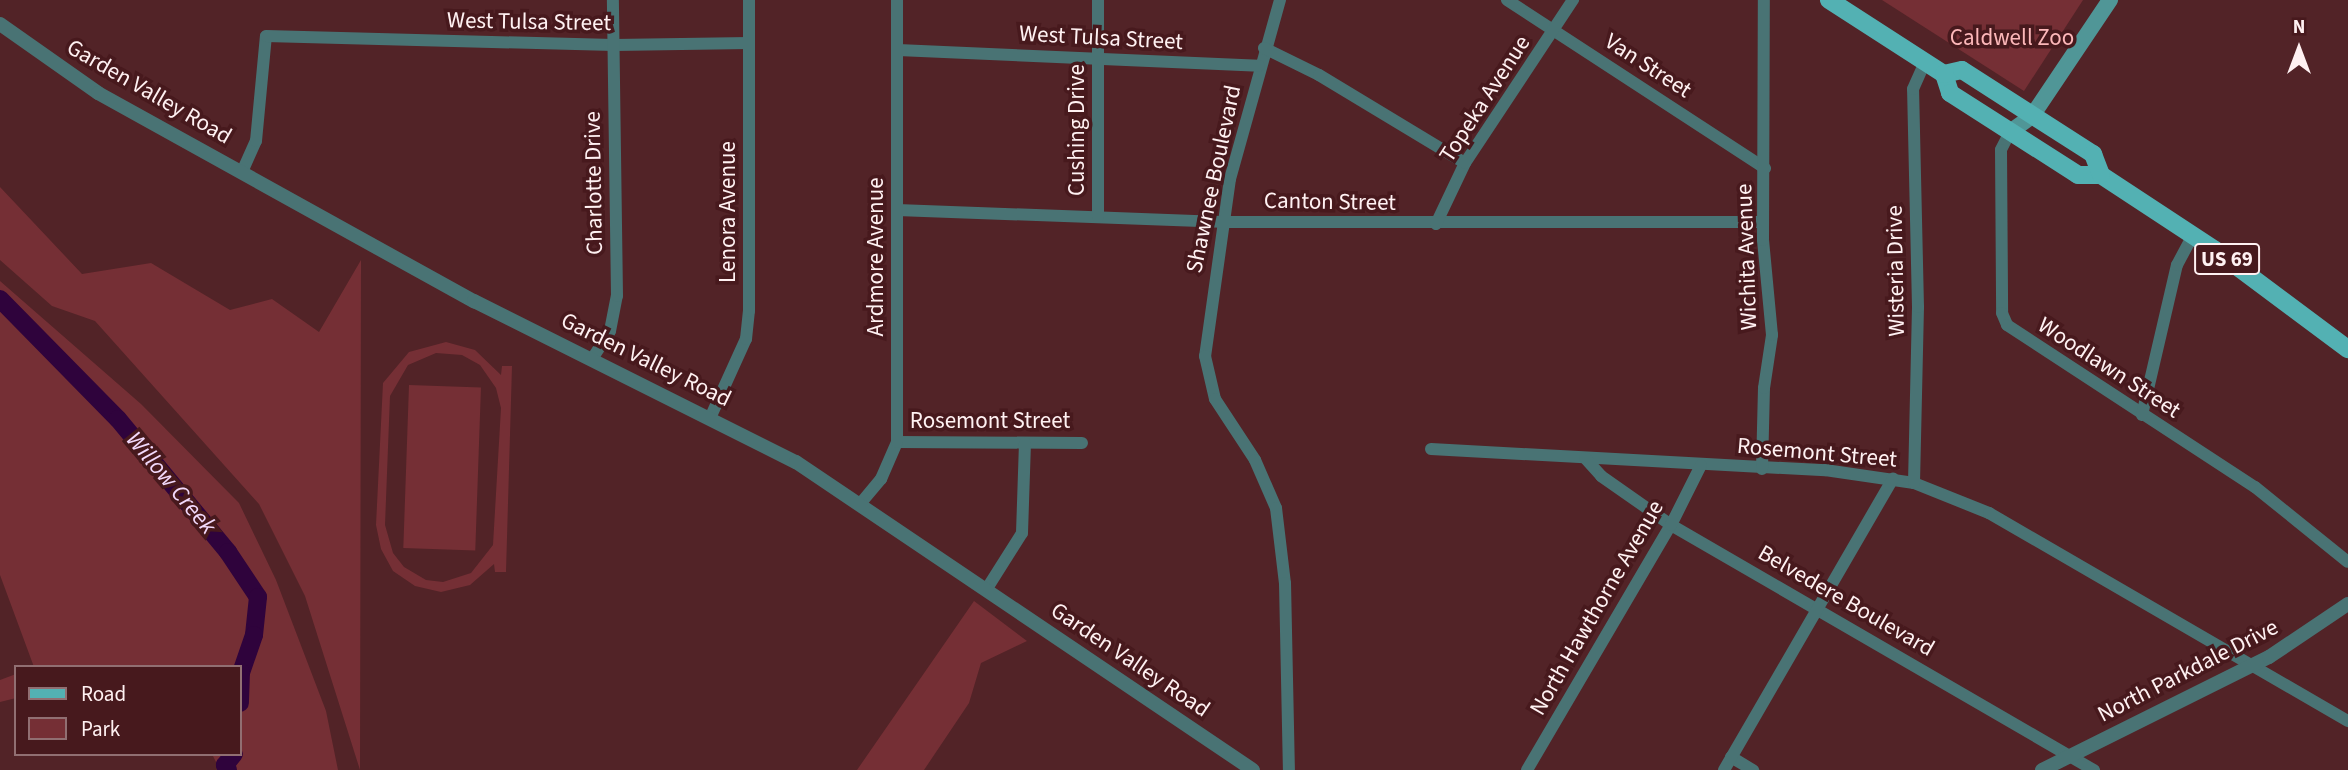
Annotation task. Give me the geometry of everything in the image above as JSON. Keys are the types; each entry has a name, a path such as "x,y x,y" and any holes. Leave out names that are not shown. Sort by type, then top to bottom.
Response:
{"main road":[{"name":"US 69","path":"1829,0 1944,74 1951,93 2078,176 2101,175 2193,235 2348,349"},
{"path":"2010,132 2032,116 2110,0"},
{"name":"US 69","path":"1944,74 1962,70 2093,154 2101,175"}],"street":[{"name":"Charlotte Drive","path":"592,359 610,331 617,296 613,0"},
{"name":"Lenora Avenue","path":"711,416 746,339 749,311 749,0"},
{"name":"Ardmore Avenue","path":"860,504 881,479 897,442 897,0"},
{"name":"Cushing Drive","path":"1098,0 1098,217"},
{"name":"Shawnee Boulevard","path":"1280,0 1259,66 1221,222 1207,331 1208,381 1225,420 1261,471 1276,508 1286,597 1289,770"},
{"name":"Van Street","path":"1507,0 1765,168"},
{"name":"Topeka Avenue","path":"1436,224 1465,163 1555,31 1573,0"},
{"name":"Wichita Avenue","path":"1762,469 1764,388 1772,335 1763,222 1764,0"},
{"name":"Garden Valley Road","path":"0,24 99,93 474,301 711,416 796,462 1253,770"},
{"name":"West Tulsa Street","path":"242,172 257,141 266,36 614,45 749,43"},
{"path":"1264,48 1320,75 1465,163"},
{"name":"West Tulsa Street","path":"898,50 1259,66"},
{"name":"Wisteria Drive","path":"1914,483 1918,307 1913,89 1926,62"},
{"name":"Woodlawn Street","path":"2010,132 2001,150 2005,322 2142,415 2255,487 2348,562"},
{"name":"Canton Street","path":"897,210 1221,222 1763,222"},
{"path":"2142,415 2177,265 2193,235"},
{"name":"Rosemont Street","path":"897,442 1082,443"},
{"path":"986,590 1022,533 1025,443"},
{"name":"Rosemont Street","path":"1431,449 1701,464 1893,478 1914,483 1989,513 2348,721"},
{"name":"Belvedere Boulevard","path":"1585,458 1601,476 1671,526 1819,608 2094,770"},
{"name":"North Hawthorne Avenue","path":"1527,770 1671,526 1701,464"},
{"path":"1724,770 1893,478"},
{"name":"North Parkdale Drive","path":"2042,770 2299,640 2348,604"},
{"path":"1731,757 1753,770"}],"green space":[{"name":"Caldwell Zoo","path":"1882,0 2083,0 2024,91"},
{"path":"0,187 82,274 151,263 230,310 272,299 319,332 361,260 360,770 305,596 259,504 95,321 52,306 0,260"},
{"path":"0,281 141,404 239,503 276,580 326,711 338,770 220,770 213,756 242,756 242,665 33,665 0,575"},
{"path":"446,342 475,350 501,375 502,366 512,366 506,572 495,572 494,564 470,585 441,592 415,586 393,571 381,549 376,525 383,383 409,352","holes":["436,353 462,355 480,365 496,388 501,408 493,545 471,573 443,582 426,580 404,567 393,553 385,525 390,396 408,365"]},
{"path":"409,385 481,388 475,550 403,548"},
{"path":"974,601 1027,641 981,663 969,703 924,770 857,770"},
{"path":"14,675 14,698 0,702 0,680"}],"waterway":[{"name":"Willow Creek","path":"0,299 118,419 228,552 258,597 254,635 242,669"},
{"name":"Willow Creek","path":"228,770 225,765 232,756"}]}
